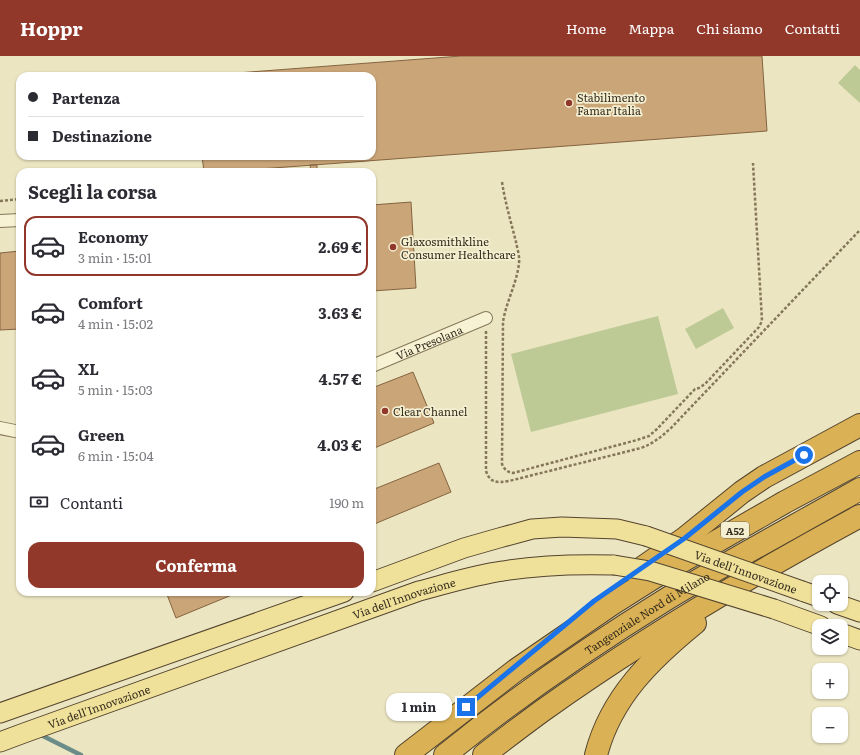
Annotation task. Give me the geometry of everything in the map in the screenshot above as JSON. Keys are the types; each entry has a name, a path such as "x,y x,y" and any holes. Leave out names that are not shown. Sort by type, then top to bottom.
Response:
{"highway":[{"path":"442,726 594,601 685,538 742,492 764,477 860,425"},
{"name":"A52","path":"406,755 516,670 653,578 785,502 860,462"},
{"name":"Tangenziale Nord di Milano","path":"445,755 525,694 579,656 636,619 751,550 860,489"},
{"path":"484,755 555,702 662,631 702,606 860,516"},
{"path":"596,755 605,728 618,702 637,677 666,648 717,606 796,560 841,526"}],"main road":[{"name":"Via dell'Innovazione","path":"376,581 464,548 532,529 562,527 617,529 646,536 810,594"},
{"name":"Via dell'Innovazione","path":"0,742 24,732 419,591 464,579 503,571 579,564 614,565 650,571 774,609 812,623"},
{"path":"0,713 333,596"},
{"path":"848,608 860,612"},
{"path":"848,636 860,640"}],"street":[{"path":"0,221 16,220"},
{"name":"Via Presolana","path":"376,364 486,318"},
{"path":"0,428 16,431"}],"path":[{"path":"502,182 504,199 520,261 503,322 502,464 504,469 513,473 649,436 695,390 705,384 759,327 762,321 753,163"},
{"path":"0,201 16,199"},
{"path":"486,318 486,471 488,477 493,482 501,483 640,448 660,439 860,230"}],"green space":[{"path":"855,65 860,70 860,103 838,83"},
{"path":"723,308 734,328 696,349 685,329"},
{"path":"658,316 678,394 531,432 511,354"}],"building":[{"name":"Stabilimento Famar Italia","path":"461,56 762,56 767,131 273,168 204,168 202,160 376,160 376,72 250,72"},
{"path":"310,165 317,165 317,168 310,168"},
{"name":"Glaxosmithkline Consumer Healthcare","path":"411,202 416,288 376,291 376,205"},
{"path":"16,251 16,329 0,330 0,253"},
{"path":"413,372 434,423 376,447 376,386"},
{"path":"439,463 451,492 376,523 376,488"},
{"path":"168,596 229,596 176,618"}],"waterway":[{"path":"43,736 81,755"}],"place":[{"name":"Stabilimento Famar Italia","path":"569,103"},
{"name":"Glaxosmithkline Consumer Healthcare","path":"393,247"},
{"name":"Clear Channel","path":"385,411"}],"route":[{"path":"466,707 594,601 685,538 742,492 764,477 804,455"}]}
